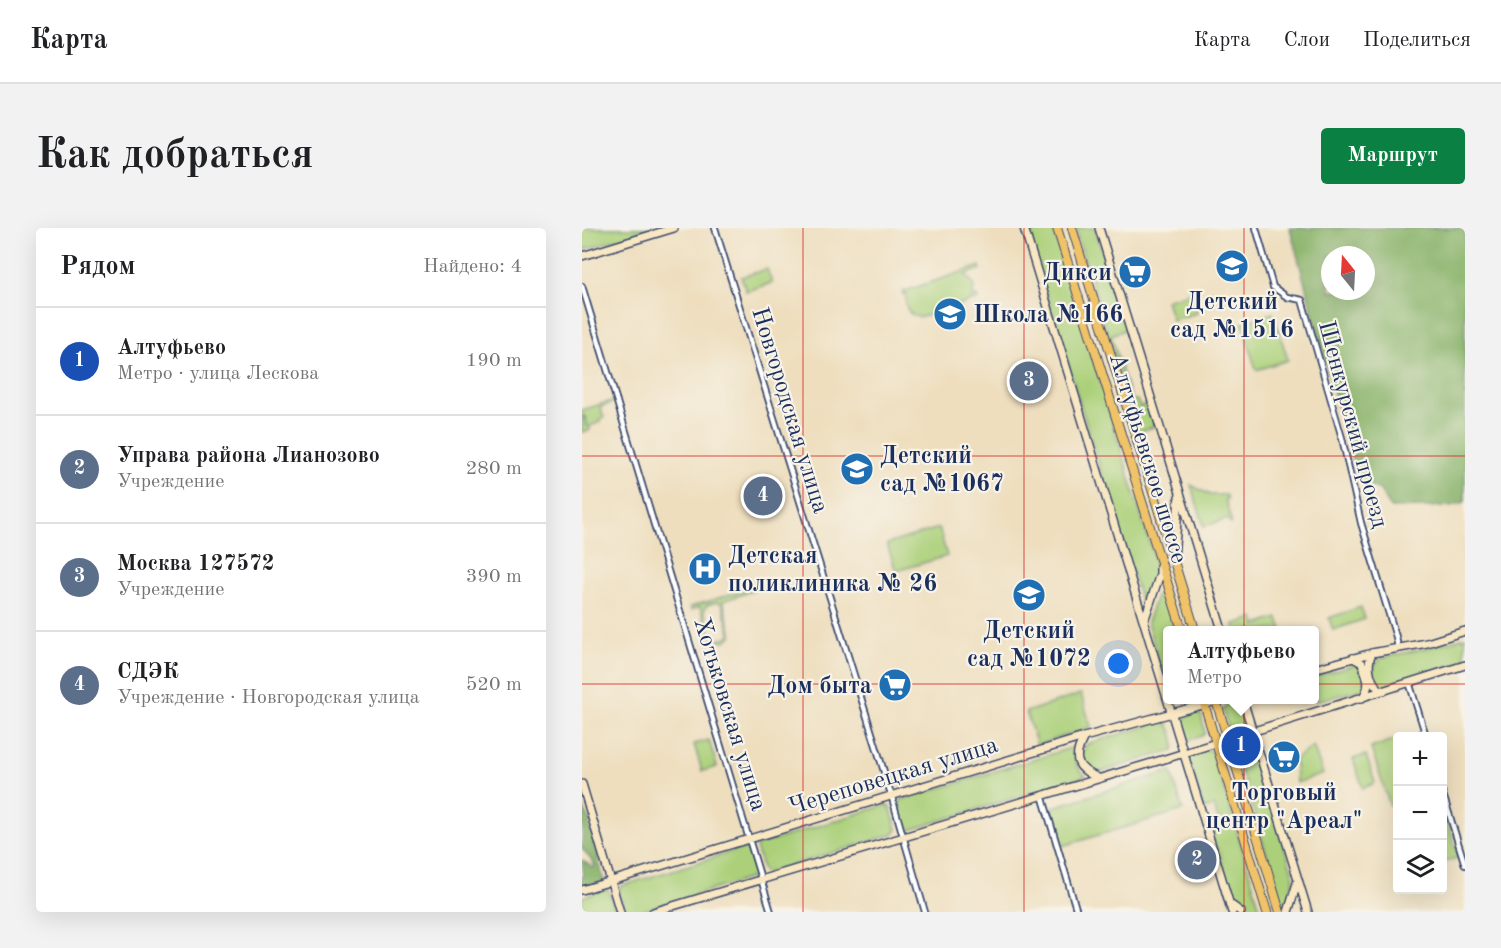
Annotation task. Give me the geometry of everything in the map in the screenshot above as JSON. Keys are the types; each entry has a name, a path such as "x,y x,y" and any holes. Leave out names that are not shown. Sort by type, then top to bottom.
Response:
{"main road":[{"path":"582,256 674,228"},
{"path":"1024,228 1163,686"},
{"name":"Алтуфьевское шоссе","path":"1057,228 1181,626"},
{"name":"Алтуфьевское шоссе","path":"1072,228 1194,626"},
{"path":"1099,228 1221,626"},
{"path":"1174,563 1180,491"},
{"path":"1144,622 1160,574 1161,560"},
{"path":"1319,668 1372,653 1426,643 1465,631"},
{"path":"1372,653 1368,666 1377,689 1384,691"},
{"path":"1352,658 1362,663 1368,686 1362,698"},
{"path":"653,912 1254,732 1465,665"},
{"path":"1168,704 1232,912"},
{"name":"Череповецкая улица","path":"582,890 1198,704"},
{"path":"1205,704 1267,912"},
{"path":"1218,704 1280,912"},
{"path":"1245,704 1308,912"},
{"path":"1084,737 1078,750 1078,763 1084,771 1098,778"},
{"path":"582,784 620,912"},
{"path":"1288,912 1298,878"},
{"path":"1230,904 1241,912"}],"street":[{"name":"Новгородская улица","path":"715,228 892,796 925,912"},
{"name":"Шенкурский проезд","path":"1256,228 1273,287 1287,297 1302,300 1342,438 1361,523 1398,648"},
{"name":"Хотьковская улица","path":"582,286 771,912"},
{"path":"1409,682 1425,732"},
{"path":"1042,795 1077,912"},
{"path":"1447,804 1465,865"}],"green space":[{"path":"582,228 654,228 582,250"},
{"path":"1026,228 1053,228 1156,564 1156,573 1143,608"},
{"path":"1075,228 1095,228 1127,329 1111,335 1131,400 1137,400 1140,407 1149,404 1156,426 1138,432 1164,517 1174,514 1176,492 1172,545"},
{"path":"1290,228 1465,228 1465,502 1450,506 1391,508 1380,490 1357,479"},
{"path":"980,266 981,269 965,275 974,284 973,297 977,296 978,299 972,301 971,299 969,302 922,317 913,315 908,310 907,294 903,295 902,292"},
{"path":"767,269 772,283 746,291 741,277"},
{"path":"1194,291 1197,313 1172,320 1166,300"},
{"path":"1273,313 1288,360 1256,370 1242,323"},
{"path":"611,401 612,403 600,407 604,418 590,426 590,430 582,432 582,418 584,417 586,426 588,426 585,416 582,417 582,410"},
{"path":"1191,485 1210,495 1226,495 1228,498 1225,499 1232,523 1230,524 1228,519 1204,526"},
{"path":"939,528 947,556 896,571 887,544"},
{"path":"1161,583 1175,626 1163,626 1163,676 1147,622"},
{"path":"757,586 758,589 723,601 732,635 726,641 712,642 700,607 691,610 690,607","holes":["717,602 722,604 730,634 715,641 712,639 704,610 707,605"]},
{"path":"1361,607 1365,619 1333,630 1329,618"},
{"path":"1254,618 1256,625 1278,618 1281,626 1234,626 1234,624"},
{"path":"1465,637 1465,661 1381,687 1377,686 1373,668 1381,658"},
{"path":"1354,665 1361,667 1366,682 1364,689 1319,700 1319,676"},
{"path":"1081,694 1091,727 1037,745 1026,712"},
{"path":"1226,705 1241,706 1244,722 1240,728 1229,729 1223,710"},
{"path":"1196,712 1201,714 1205,733 1188,740 1184,737 1180,719"},
{"path":"1164,721 1172,734 1174,750 1101,772 1089,770 1082,762 1080,754 1087,744"},
{"path":"1246,737 1253,740 1256,752 1253,754 1265,792 1268,791 1294,878 1285,912 1233,746 1237,740"},
{"path":"709,740 717,767 702,771 694,744"},
{"path":"1393,740 1393,805 1390,806 1371,748"},
{"path":"1077,746 1076,763 1086,776 910,830 905,827 899,806 901,800"},
{"path":"1313,746 1323,774 1296,783 1295,759"},
{"path":"1206,749 1213,752 1261,912 1247,912 1231,900 1211,832 1221,829 1214,806 1204,809 1189,760 1191,753"},
{"path":"1366,755 1375,783 1363,788 1353,759"},
{"path":"1171,771 1183,810 1062,846 1050,808"},
{"path":"885,805 890,807 897,829 894,834 766,873 763,871 756,847 758,845"},
{"path":"583,808 590,820 589,828 594,837 603,879 602,883 582,887 584,875 582,860 593,868 595,865 582,848"},
{"path":"1447,821 1459,857 1447,861"},
{"path":"744,848 748,850 756,874 754,877 639,912 625,910 619,891 621,886"},
{"path":"608,889 616,912 582,912 582,897"}],"place":[{"name":"Детский сад №1516","path":"1232,266"},
{"name":"Дикси","path":"1135,272"},
{"name":"Школа №166","path":"950,314"},
{"name":"Москва 127572","path":"1029,381"},
{"name":"Детский сад №1067","path":"857,469"},
{"name":"СДЭК","path":"763,496"},
{"name":"Детская поликлиника № 26","path":"705,569"},
{"name":"Детский сад №1072","path":"1029,595"},
{"name":"Дом быта","path":"895,685"},
{"name":"Алтуфьево","path":"1241,746"},
{"name":"Торговый центр \"Ареал\"","path":"1284,757"},
{"name":"Управа района Лианозово","path":"1197,860"}]}
